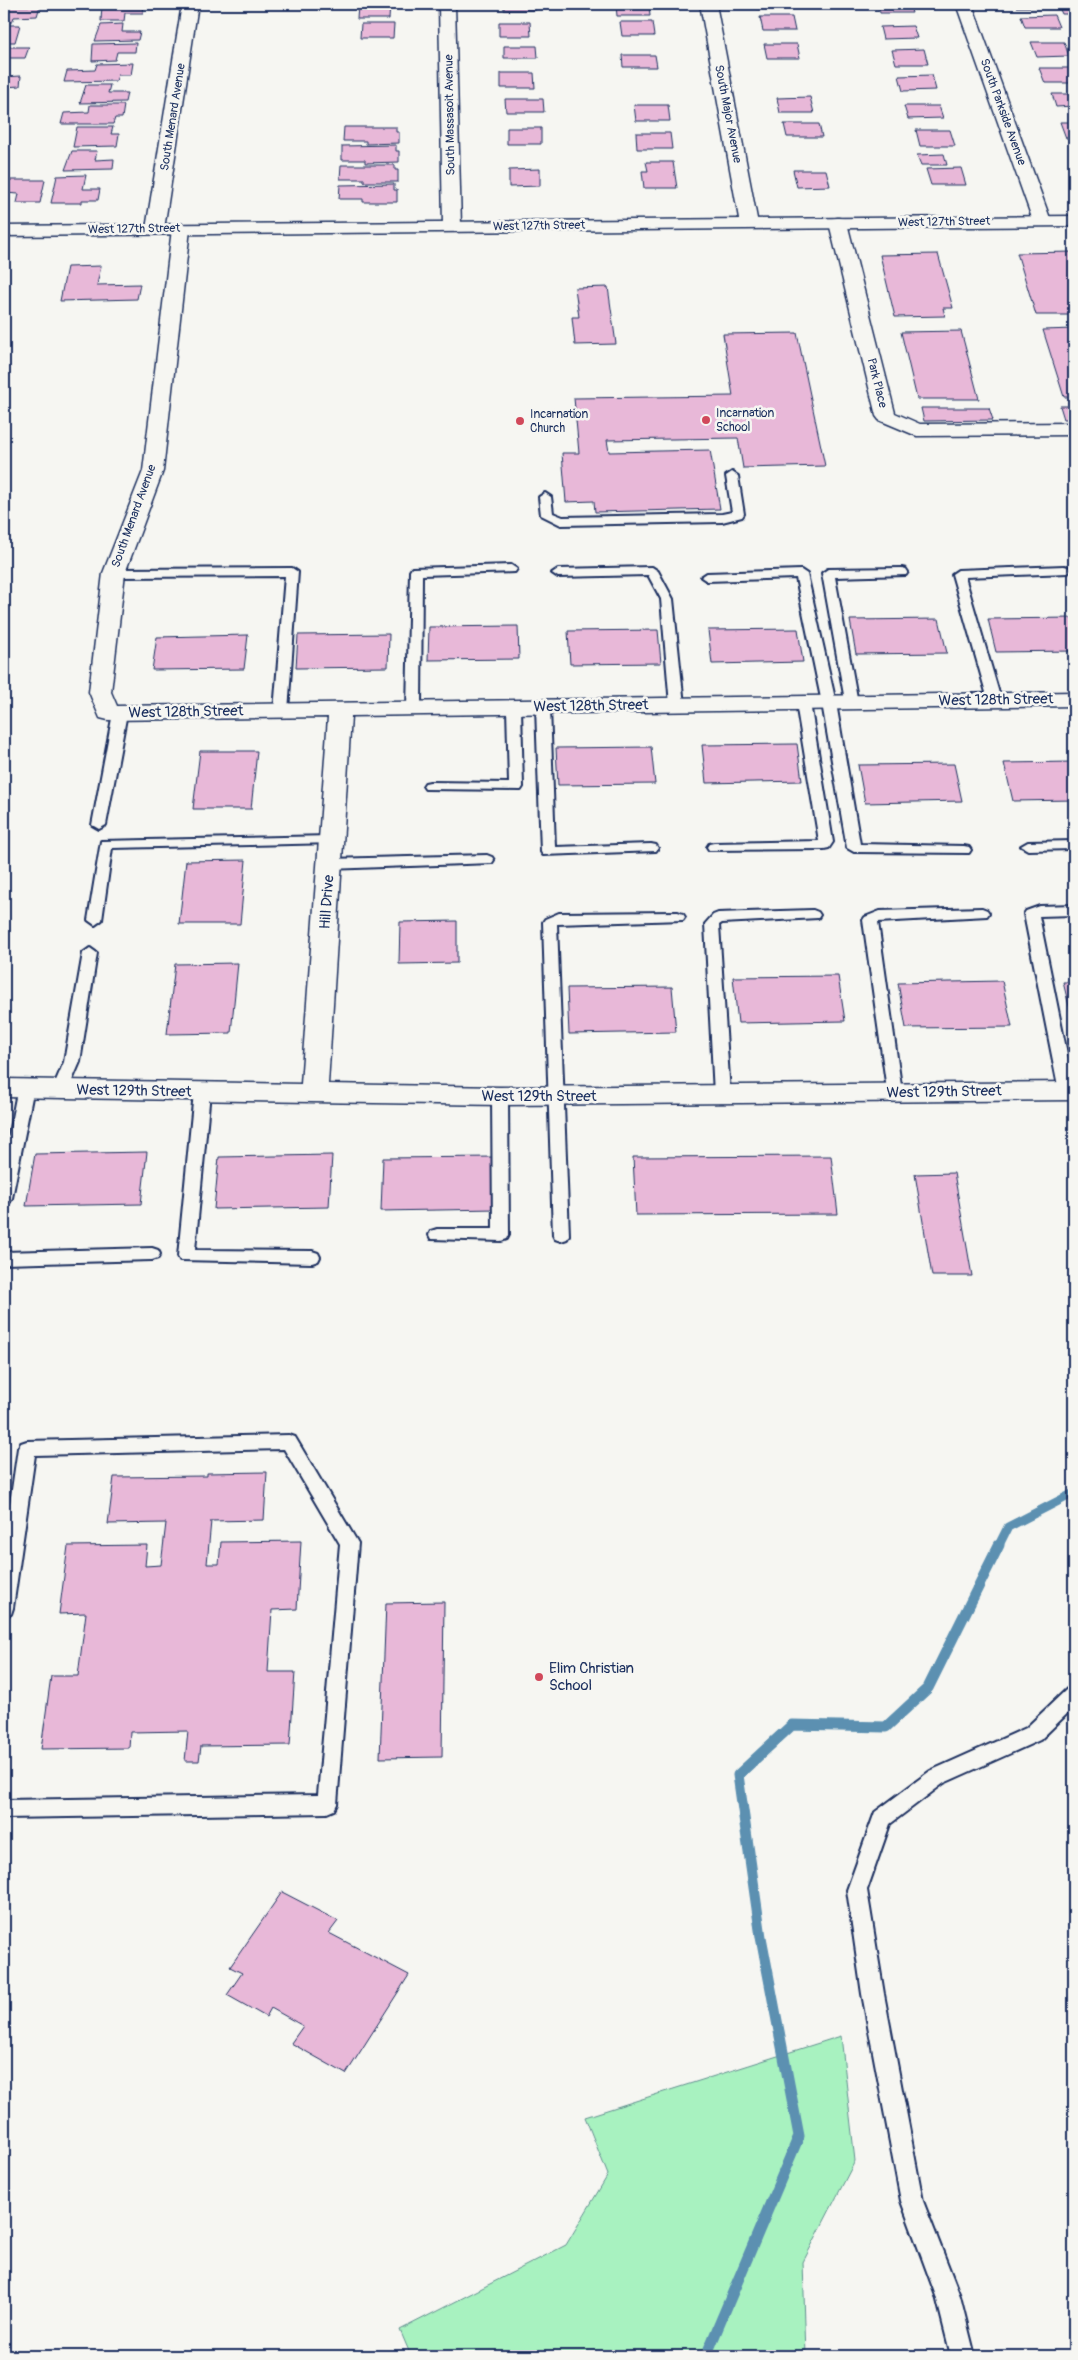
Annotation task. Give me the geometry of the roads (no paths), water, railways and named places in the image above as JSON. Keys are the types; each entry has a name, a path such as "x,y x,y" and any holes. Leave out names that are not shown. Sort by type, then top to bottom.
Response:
{"street":[{"name":"South Menard Avenue","path":"155,229 190,4"},
{"name":"South Massasoit Avenue","path":"447,4 452,226"},
{"name":"South Major Avenue","path":"708,4 749,224"},
{"name":"South Parkside Avenue","path":"964,4 1042,221"},
{"name":"West 127th Street","path":"4,231 1074,221"},
{"name":"Park Place","path":"838,223 886,416 917,430 1074,429"},
{"name":"South Menard Avenue","path":"114,713 100,692 114,573 153,471 162,408 164,374 181,229"},
{"name":"West 128th Street","path":"114,713 1074,699"},
{"name":"Hill Drive","path":"314,1094 340,710"},
{"name":"West 129th Street","path":"15,1087 60,1090 500,1096 1071,1091"}],"lane":[{"path":"545,496 547,515 561,520 722,518 738,514 732,476"},
{"path":"414,709 416,571 511,569"},
{"path":"994,700 958,574 1064,570"},
{"path":"558,573 652,571 667,598 676,705"},
{"path":"114,573 292,572 281,711"},
{"path":"902,572 828,573 854,848 964,850"},
{"path":"707,577 801,574 840,703"},
{"path":"714,847 824,845 826,842 803,703"},
{"path":"543,707 548,852 651,848"},
{"path":"430,786 516,787 514,708"},
{"path":"99,825 114,713"},
{"path":"95,920 106,844 487,860"},
{"path":"1028,846 1074,845"},
{"path":"1071,1091 1031,914 1040,911 1074,910"},
{"path":"894,1093 870,920 880,916 982,913"},
{"path":"722,1094 712,924 718,918 813,915"},
{"path":"561,1234 550,922 559,918 678,917"},
{"path":"60,1090 72,1062 90,953"},
{"path":"4,1198 15,1087"},
{"path":"202,1092 186,1256 312,1257"},
{"path":"437,1235 501,1234 500,1096"},
{"path":"4,1258 152,1254"},
{"path":"4,1608 9,1539 27,1448 289,1442 349,1543 326,1804 4,1809"},
{"path":"963,2356 948,2296 912,2201 873,1994 857,1890 882,1818 936,1777 1033,1734 1074,1695"}],"waterway":[{"path":"999,1545 1008,1527 1074,1493"},
{"path":"706,2356 799,2136 761,1937 738,1775 792,1725 886,1727 928,1688 999,1545"}],"place":[{"name":"Incarnation School","path":"706,420"},
{"name":"Incarnation Church","path":"520,421"},
{"name":"Elim Christian School","path":"539,1677"}]}
